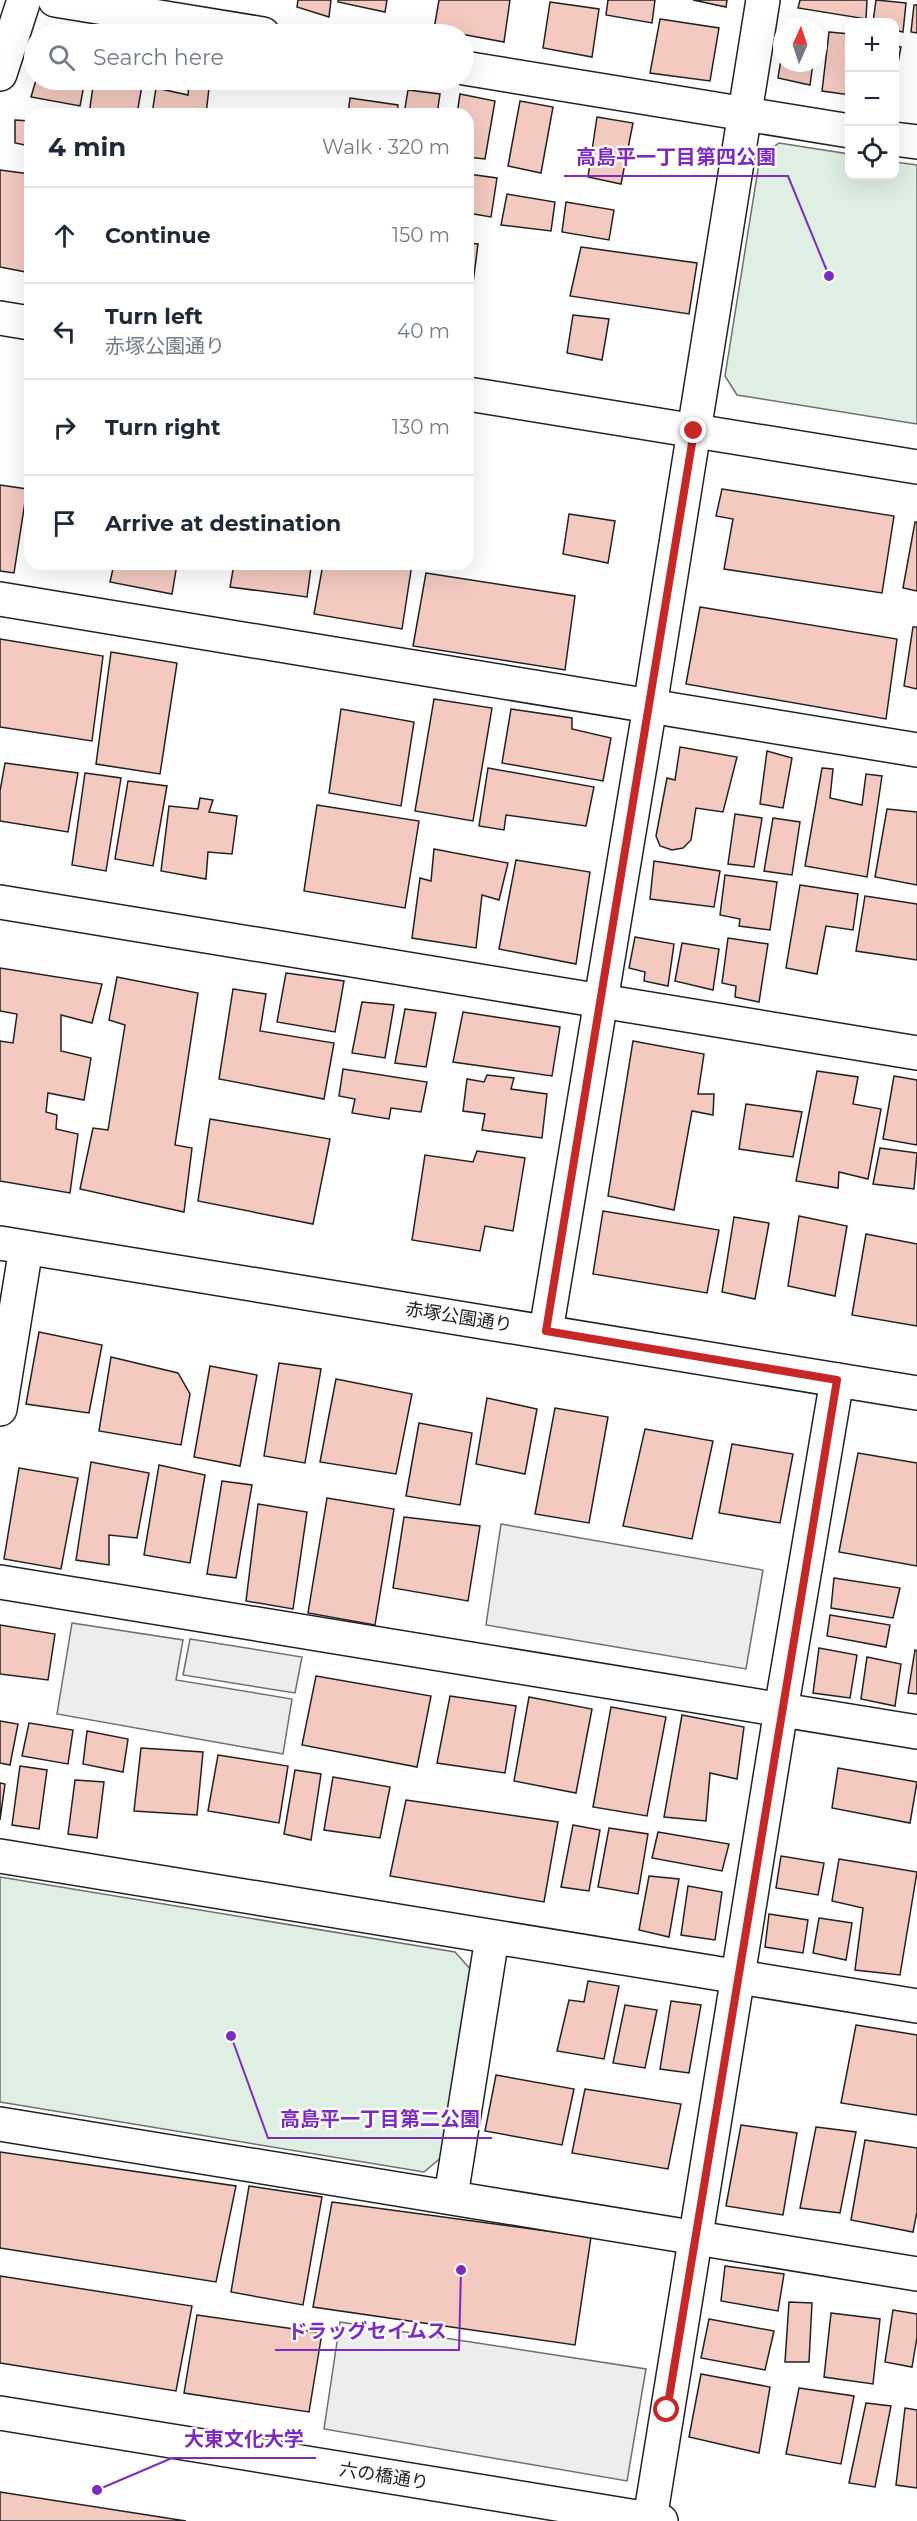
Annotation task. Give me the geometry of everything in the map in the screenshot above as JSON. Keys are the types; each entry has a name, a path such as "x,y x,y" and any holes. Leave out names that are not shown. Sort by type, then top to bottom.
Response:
{"street":[{"path":"0,74 24,0"},
{"path":"55,0 201,24"},
{"path":"546,1331 650,706 763,0"},
{"path":"474,70 845,130"},
{"path":"899,140 917,142"},
{"path":"0,318 24,322"},
{"path":"474,395 917,467"},
{"path":"0,599 917,750"},
{"path":"0,902 917,1053"},
{"path":"0,1408 13,1245"},
{"name":"赤塚公園通り","path":"13,1245 917,1393"},
{"path":"656,2520 694,2237 837,1380"},
{"path":"0,1582 917,1732"},
{"path":"0,1856 917,2006"},
{"path":"451,2196 492,1938"},
{"path":"0,2124 917,2274"},
{"name":"六の橋通り","path":"0,2413 656,2520"}],"green space":[{"path":"779,143 845,153 845,180 899,180 899,163 917,165 917,424 737,395 725,376 760,157"},
{"path":"0,1877 455,1952 472,1971 444,2155 424,2172 0,2102"}],"shaded area":[{"path":"501,1524 763,1570 746,1669 486,1625"},
{"path":"72,1623 183,1640 176,1680 292,1699 283,1754 57,1714"},
{"path":"190,1639 302,1657 295,1693 183,1675"},
{"path":"340,2322 646,2369 627,2481 324,2429"}],"building":[{"path":"298,0 331,0 329,17 297,7"},
{"path":"338,0 387,0 385,12 338,2"},
{"path":"439,0 510,0 504,42 474,36 474,24 435,24"},
{"path":"608,0 655,0 652,23 606,15"},
{"path":"693,0 727,0 726,7"},
{"path":"800,0 867,0 866,18 798,8"},
{"path":"876,0 906,3 903,32 899,31 899,18 874,18"},
{"path":"550,2 599,9 592,57 543,48"},
{"path":"914,5 917,5 917,33 911,32"},
{"path":"660,19 719,28 710,81 650,73"},
{"path":"829,32 845,34 845,94 822,91 824,72 827,72"},
{"path":"779,72 812,72 810,85 778,78"},
{"path":"33,90 83,90 80,106 31,97"},
{"path":"93,90 141,90 138,108 90,108"},
{"path":"156,90 188,95 188,90 209,90 207,108 153,108"},
{"path":"408,90 440,94 438,108 405,108"},
{"path":"460,94 495,101 485,159 474,158 474,108 458,108"},
{"path":"350,98 398,105 398,108 349,108"},
{"path":"520,101 553,107 541,173 508,166"},
{"path":"597,117 633,123 621,184 588,177"},
{"path":"15,120 24,121 24,145 15,143"},
{"path":"0,170 24,173 24,272 0,267"},
{"path":"474,175 497,178 491,217 474,214"},
{"path":"507,194 555,202 551,231 501,225"},
{"path":"566,202 614,210 609,240 562,232"},
{"path":"474,244 478,244 474,276"},
{"path":"581,247 697,263 689,314 570,296"},
{"path":"573,315 609,319 602,360 567,353"},
{"path":"0,485 24,489 24,508 14,573 0,571"},
{"path":"722,489 894,516 882,593 724,569 733,519 716,516"},
{"path":"569,514 615,521 608,563 563,554"},
{"path":"915,522 917,522 917,591 903,588"},
{"path":"113,570 176,570 172,594 110,582"},
{"path":"233,570 311,570 307,597 230,587"},
{"path":"322,570 411,570 402,629 314,614"},
{"path":"426,573 575,596 565,670 413,646"},
{"path":"700,607 897,639 886,719 686,684"},
{"path":"913,627 917,627 917,689 904,686"},
{"path":"0,639 103,656 92,741 0,727"},
{"path":"111,652 177,663 160,774 96,764"},
{"path":"434,699 492,708 473,821 415,811"},
{"path":"341,709 414,722 401,806 329,793"},
{"path":"511,709 572,718 572,729 611,738 603,781 502,763"},
{"path":"680,747 737,757 723,812 696,808 691,840 683,848 672,850 660,846 656,836 667,778 675,780"},
{"path":"767,751 792,758 783,808 760,804"},
{"path":"5,763 78,773 68,832 0,821 0,791"},
{"path":"488,768 594,787 586,826 506,815 504,830 479,826"},
{"path":"822,768 833,769 830,798 862,805 866,774 882,776 867,877 805,866"},
{"path":"85,773 121,778 106,871 72,865"},
{"path":"128,781 167,786 153,866 115,859"},
{"path":"200,798 213,800 209,812 237,816 232,854 208,852 206,879 161,871 169,806 198,809"},
{"path":"317,805 419,821 405,908 304,891"},
{"path":"887,809 917,812 917,885 875,877"},
{"path":"735,814 762,818 754,867 728,864"},
{"path":"773,818 800,822 792,875 764,871"},
{"path":"434,849 508,863 499,900 482,895 476,948 412,938 420,878 431,881"},
{"path":"516,860 590,872 576,964 499,949"},
{"path":"654,861 720,871 714,907 650,899"},
{"path":"725,875 777,882 770,930 739,926 740,919 720,915"},
{"path":"800,885 858,894 853,930 826,926 817,974 786,968"},
{"path":"865,896 917,904 917,960 856,951"},
{"path":"635,937 674,944 668,986 644,981 645,972 629,968"},
{"path":"728,938 768,944 759,1002 735,997 736,986 722,983"},
{"path":"682,943 719,949 713,990 675,981"},
{"path":"0,968 102,984 92,1023 61,1015 61,1051 91,1058 84,1100 48,1093 46,1112 57,1115 56,1129 78,1134 70,1193 0,1181 0,1041 13,1043 17,1014 0,1011"},
{"path":"286,973 344,981 335,1032 277,1022"},
{"path":"117,977 198,993 175,1145 192,1148 184,1212 80,1189 93,1128 108,1130 125,1025 109,1020"},
{"path":"233,989 266,994 260,1031 334,1043 324,1099 219,1079"},
{"path":"362,1002 394,1005 385,1058 352,1053"},
{"path":"405,1009 436,1013 426,1067 395,1063"},
{"path":"463,1012 560,1027 552,1076 453,1062"},
{"path":"633,1041 704,1054 698,1094 714,1094 713,1115 692,1111 674,1210 608,1196"},
{"path":"343,1069 427,1082 421,1112 391,1108 389,1119 352,1113 355,1099 339,1096"},
{"path":"817,1071 858,1077 853,1104 881,1109 868,1179 839,1172 838,1188 796,1181"},
{"path":"487,1075 514,1078 511,1089 547,1094 542,1138 482,1130 485,1114 463,1111 467,1079 484,1082"},
{"path":"894,1076 917,1080 917,1145 883,1139"},
{"path":"746,1104 802,1112 793,1157 739,1149"},
{"path":"210,1119 330,1139 313,1224 198,1201"},
{"path":"880,1148 917,1153 914,1189 873,1184"},
{"path":"477,1151 525,1158 513,1231 485,1226 480,1251 412,1240 425,1155 473,1162"},
{"path":"603,1211 719,1230 707,1293 593,1274"},
{"path":"799,1216 847,1226 835,1296 788,1286"},
{"path":"734,1217 769,1223 755,1299 722,1292"},
{"path":"866,1234 917,1244 917,1326 852,1315"},
{"path":"39,1332 102,1345 89,1413 26,1404"},
{"path":"111,1357 178,1373 190,1394 181,1445 99,1431"},
{"path":"279,1363 321,1369 305,1463 264,1456"},
{"path":"210,1366 257,1375 240,1466 194,1457"},
{"path":"336,1379 412,1394 396,1474 320,1462"},
{"path":"487,1398 537,1409 525,1474 476,1464"},
{"path":"555,1408 608,1417 589,1523 535,1514"},
{"path":"419,1423 472,1433 460,1505 406,1496"},
{"path":"645,1429 713,1441 692,1539 623,1526"},
{"path":"732,1444 793,1454 780,1523 719,1513"},
{"path":"858,1453 917,1463 917,1566 839,1552"},
{"path":"91,1462 149,1473 137,1538 109,1535 109,1565 76,1560"},
{"path":"159,1465 205,1475 190,1563 144,1555"},
{"path":"19,1468 78,1478 61,1569 4,1559"},
{"path":"222,1481 252,1485 236,1578 207,1574"},
{"path":"327,1498 394,1509 375,1625 308,1613"},
{"path":"258,1504 307,1512 293,1609 246,1601"},
{"path":"404,1517 480,1526 468,1601 393,1588"},
{"path":"834,1578 900,1588 893,1618 831,1608"},
{"path":"830,1615 890,1625 886,1647 827,1636"},
{"path":"0,1625 55,1634 48,1680 0,1674"},
{"path":"819,1648 857,1655 850,1698 813,1693"},
{"path":"915,1650 917,1651 917,1694 908,1693"},
{"path":"867,1657 901,1664 895,1706 861,1699"},
{"path":"316,1676 431,1696 417,1767 302,1745"},
{"path":"450,1696 516,1706 505,1773 437,1763"},
{"path":"529,1697 592,1709 576,1793 514,1781"},
{"path":"611,1707 666,1717 647,1816 593,1807"},
{"path":"682,1715 744,1727 737,1779 710,1773 706,1821 664,1817"},
{"path":"0,1721 18,1724 10,1765 0,1763"},
{"path":"29,1723 73,1730 68,1764 22,1756"},
{"path":"87,1731 128,1739 123,1772 83,1764"},
{"path":"141,1748 203,1752 197,1815 134,1811"},
{"path":"218,1755 288,1766 279,1823 208,1811"},
{"path":"20,1766 47,1770 39,1829 12,1825"},
{"path":"838,1768 917,1782 910,1823 832,1808"},
{"path":"295,1770 321,1774 311,1840 284,1834"},
{"path":"333,1777 390,1787 380,1838 324,1830"},
{"path":"75,1780 104,1782 97,1838 68,1834"},
{"path":"0,1783 5,1784 0,1820"},
{"path":"406,1800 558,1822 544,1902 390,1876"},
{"path":"573,1825 600,1830 589,1891 561,1887"},
{"path":"609,1828 648,1834 638,1894 598,1887"},
{"path":"658,1832 729,1844 722,1871 652,1858"},
{"path":"781,1856 824,1863 818,1895 776,1888"},
{"path":"839,1859 917,1872 900,1975 855,1970 863,1908 832,1901"},
{"path":"649,1876 679,1879 669,1937 639,1930"},
{"path":"688,1886 722,1892 715,1940 681,1935"},
{"path":"769,1914 808,1920 803,1953 765,1947"},
{"path":"819,1918 852,1923 846,1960 813,1953"},
{"path":"588,1981 619,1986 604,2059 557,2051 569,2000 584,2002"},
{"path":"671,2001 701,2005 689,2073 660,2069"},
{"path":"625,2005 657,2010 645,2068 613,2063"},
{"path":"856,2025 917,2035 917,2115 841,2103"},
{"path":"496,2075 574,2089 562,2145 485,2131"},
{"path":"585,2089 681,2104 668,2169 572,2153"},
{"path":"741,2125 797,2133 783,2215 726,2206"},
{"path":"816,2127 856,2132 840,2213 800,2208"},
{"path":"865,2140 917,2148 917,2212 913,2232 851,2220"},
{"path":"0,2152 236,2186 216,2282 0,2248"},
{"path":"249,2186 322,2197 303,2305 231,2292"},
{"path":"332,2202 591,2237 575,2345 313,2307"},
{"path":"725,2266 784,2274 778,2311 721,2301"},
{"path":"0,2276 192,2306 176,2391 0,2363"},
{"path":"789,2302 812,2303 809,2362 785,2362"},
{"path":"893,2310 917,2314 917,2337 912,2367 885,2362"},
{"path":"831,2313 880,2319 873,2384 824,2377"},
{"path":"197,2315 322,2333 309,2412 184,2393"},
{"path":"709,2319 774,2331 765,2370 701,2358"},
{"path":"701,2374 770,2387 759,2453 689,2437"},
{"path":"799,2388 854,2396 841,2464 786,2454"},
{"path":"866,2403 891,2406 875,2487 849,2483"},
{"path":"905,2408 917,2410 917,2488 896,2485"},
{"path":"0,2492 186,2521 0,2521"}],"place":[{"name":"高島平一丁目第四公園","path":"829,276"},
{"name":"高島平一丁目第二公園","path":"231,2036"},
{"name":"ドラッグセイムス","path":"461,2270"},
{"name":"大東文化大学","path":"97,2490"}],"route":[{"path":"667,2410 837,1380 546,1331 694,431"}]}
